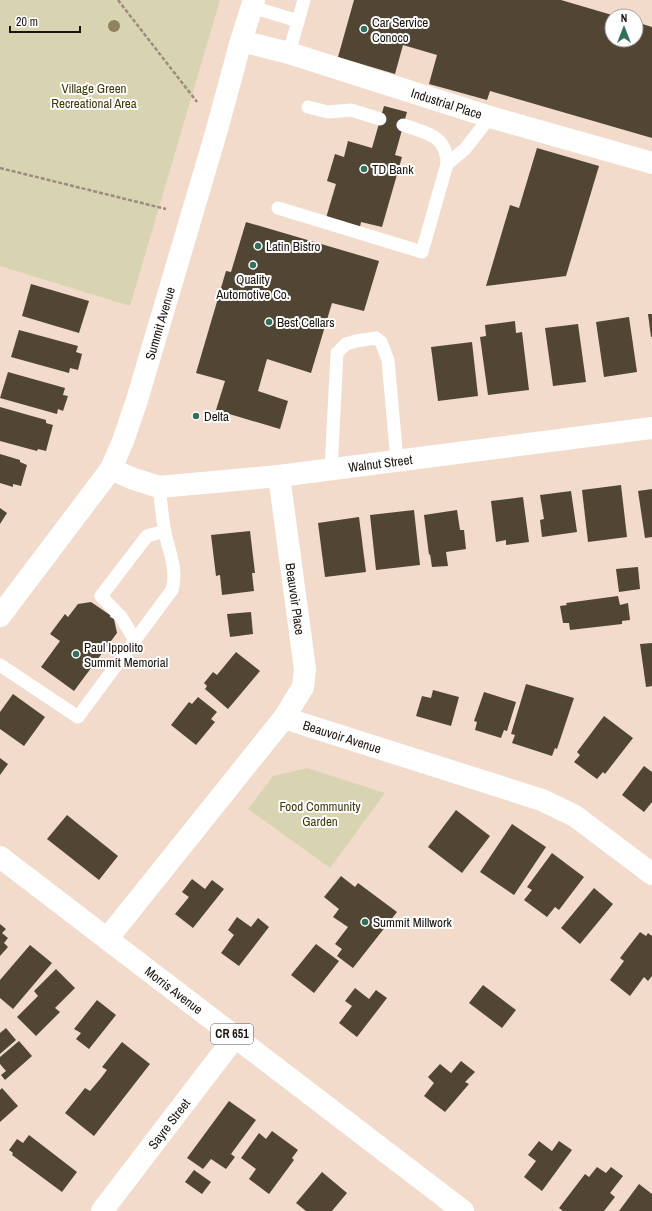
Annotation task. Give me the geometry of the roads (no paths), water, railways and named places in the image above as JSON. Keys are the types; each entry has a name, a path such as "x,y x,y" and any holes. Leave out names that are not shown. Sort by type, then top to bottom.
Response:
{"street":[{"name":"Summit Avenue","path":"0,616 111,469 123,441 137,400 253,3"},
{"name":"Industrial Place","path":"241,41 289,53 490,117 652,163"},
{"name":"Walnut Street","path":"111,469 131,478 159,486 279,476 652,428"},
{"name":"Beauvoir Place","path":"279,476 305,669 303,688 284,718"},
{"name":"Beauvoir Avenue","path":"284,718 542,800 575,816 652,874"},
{"path":"107,939 284,718"},
{"name":"Morris Avenue","path":"0,857 464,1211"},
{"name":"Sayre Street","path":"102,1211 235,1036"}],"lane":[{"path":"289,53 304,0"},
{"path":"253,3 298,21"},
{"path":"308,107 328,112 351,110 380,119"},
{"path":"446,164 465,149 490,117"},
{"path":"278,208 422,252 446,164 446,153 441,143 433,136 403,125"},
{"path":"331,469 337,353 346,344 376,338 381,342 388,360 397,461"},
{"path":"0,665 78,717 172,590 175,582 175,571 165,532 159,486"},
{"path":"135,640 121,617 101,596 147,536 165,532"}],"place":[{"name":"Car Service Conoco","path":"364,29"},
{"name":"TD Bank","path":"364,169"},
{"name":"Latin Bistro","path":"258,246"},
{"name":"Quality Automotive Co.","path":"253,265"},
{"name":"Best Cellars","path":"269,322"},
{"name":"Delta","path":"196,416"},
{"name":"Paul Ippolito Summit Memorial","path":"76,654"},
{"name":"Summit Millwork","path":"365,922"}],"park label":[{"name":"Village Green Recreational Area","path":"94,96"},
{"name":"Food Community Garden","path":"320,814"}]}
